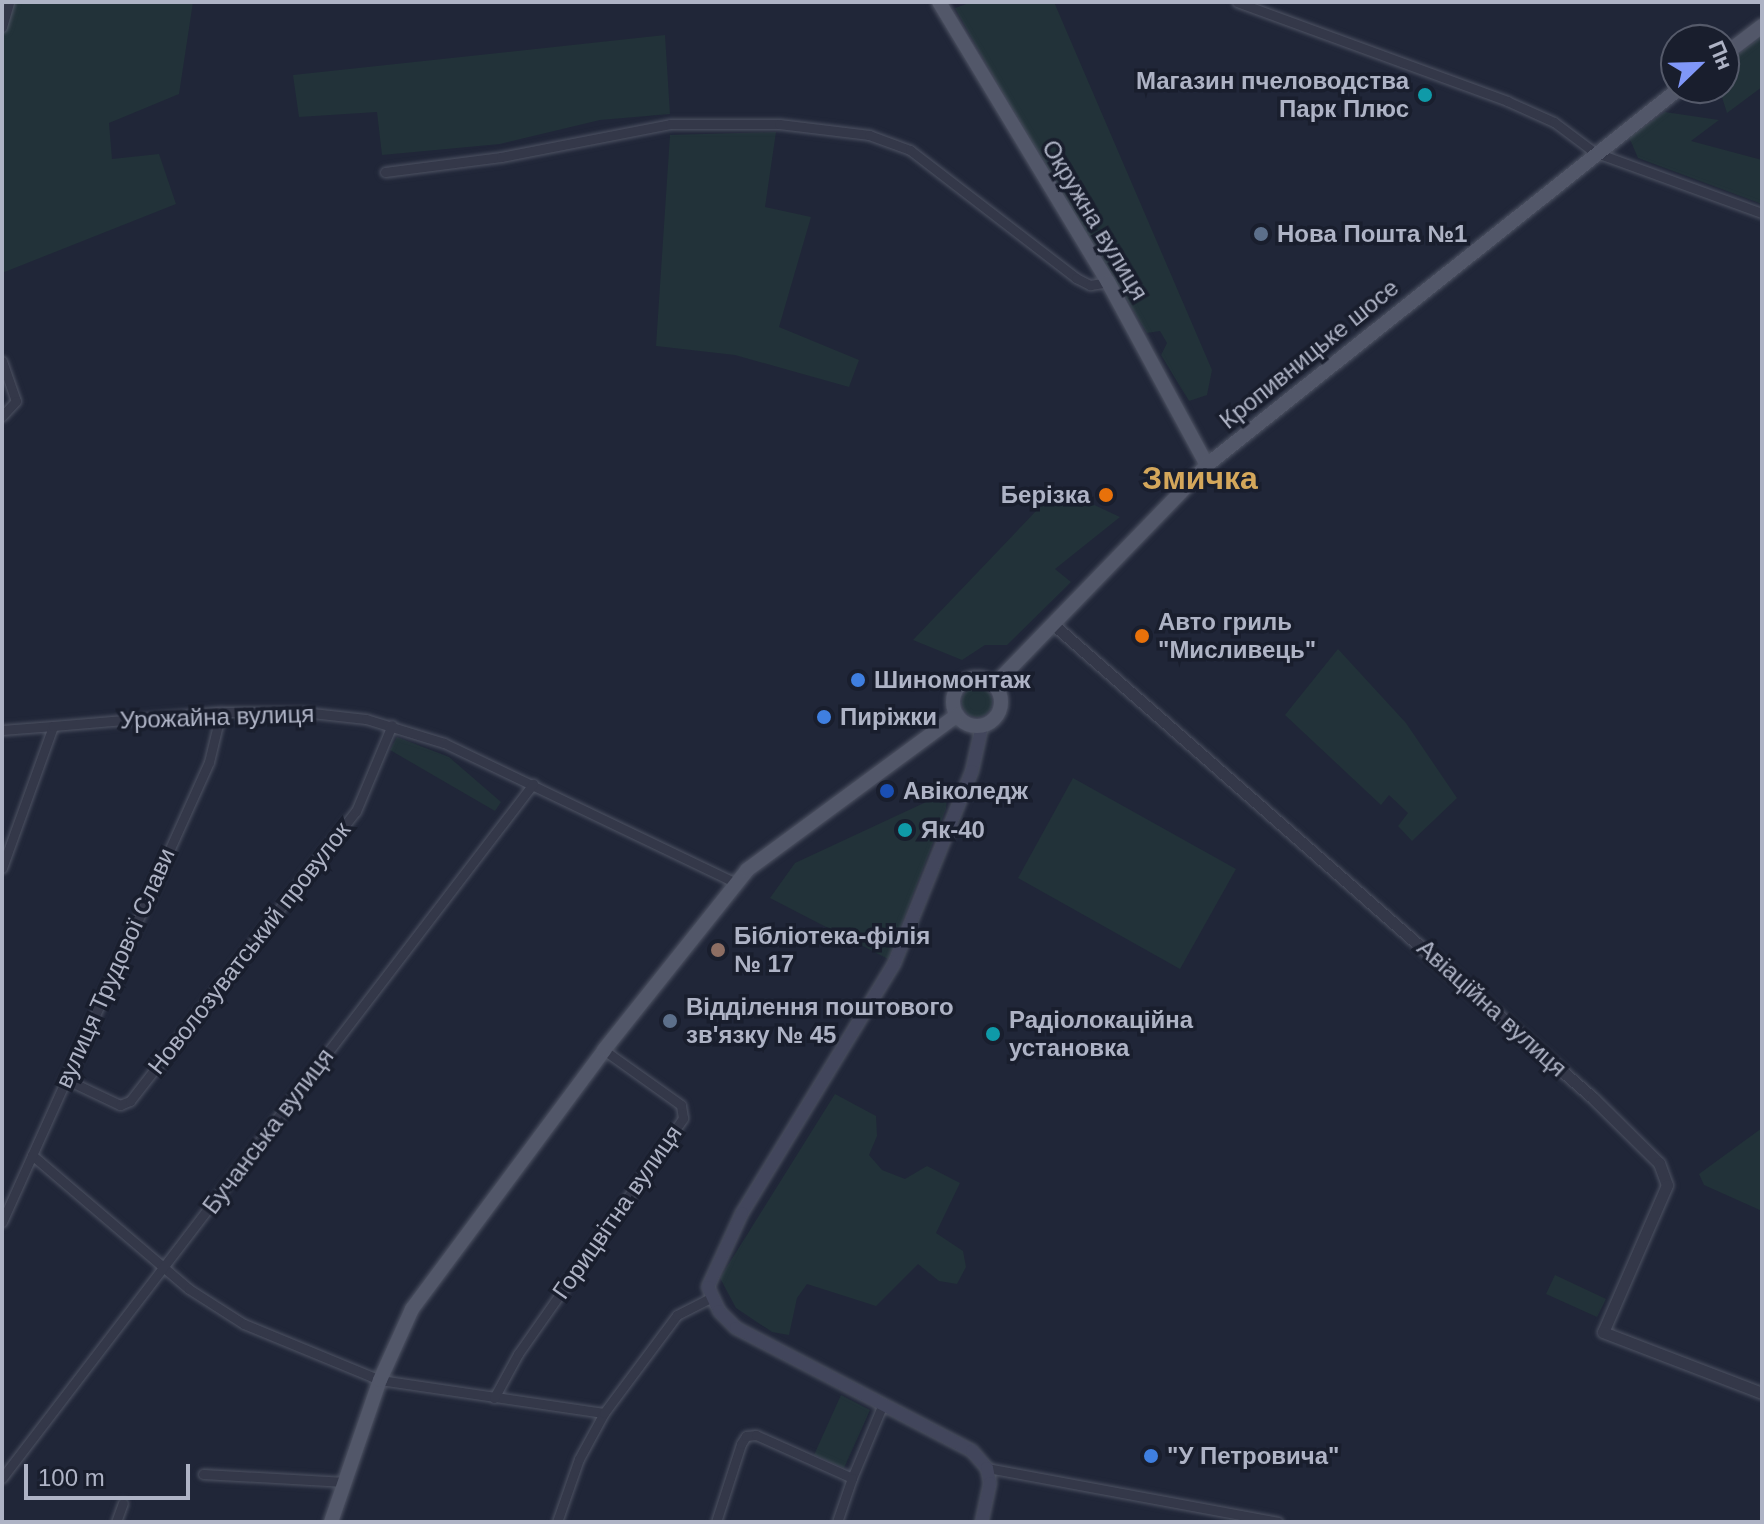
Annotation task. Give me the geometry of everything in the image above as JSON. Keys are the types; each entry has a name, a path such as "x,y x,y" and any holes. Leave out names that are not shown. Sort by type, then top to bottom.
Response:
{"main road":[{"name":"Окружна вулиця","path":"939,2 1108,282 1207,465"},
{"path":"1740,43 1762,26"},
{"name":"Кропивницьке шосе","path":"994,685 1207,465 1594,152 1660,103"},
{"path":"957,715 955,692 962,683 984,679 994,685 999,710 982,726 972,771 894,964 719,1255 710,1275 711,1298 736,1328 972,1451 987,1468 989,1500 982,1522"},
{"path":"957,715 982,726"},
{"path":"331,1522 380,1380 426,1286 604,1050 736,883 786,836 957,715"}],"street":[{"path":"2,27 9,2"},
{"path":"1237,2 1507,101 1554,122 1594,152 1762,213"},
{"path":"385,172 501,157 670,124 779,124 869,135 910,150 1076,278 1090,285 1108,282"},
{"path":"2,361 16,401 2,416"},
{"name":"Авіаційна вулиця","path":"1054,625 1593,1098 1659,1163 1667,1185 1603,1332 1762,1393"},
{"name":"Урожайна вулиця","path":"2,730 221,712 336,714 392,725 533,784 736,883"},
{"name":"вулиця Трудової Слави","path":"2,1222 209,762 221,712"},
{"name":"Новолозуватський провулок","path":"65,1079 120,1105 130,1101 356,811 392,725"},
{"path":"2,868 53,726"},
{"name":"Бучанська вулиця","path":"2,1478 533,784"},
{"name":"Горицвітна вулиця","path":"494,1398 518,1354 683,1118 681,1105 604,1050"},
{"path":"32,1155 164,1267 244,1324 380,1380 604,1413"},
{"path":"557,1522 582,1451 604,1413 677,1315 711,1298"},
{"path":"837,1522 883,1404"},
{"path":"716,1522 746,1436 756,1435 852,1478"},
{"path":"987,1468 1278,1522"},
{"path":"203,1474 345,1482"},
{"path":"116,1522 123,1503"}],"shaded area":[{"path":"13,2 193,2 179,94 109,123 112,159 159,154 176,204 2,273 2,39"},
{"path":"972,2 1054,2 1212,370 1207,395 1189,401 1161,355 1167,343 1160,331 1147,333 1000,88 955,8"},
{"path":"665,35 670,114 600,120 500,144 382,155 377,112 299,117 293,75"},
{"path":"1762,36 1762,87 1740,103 1740,53"},
{"path":"1724,104 1739,104 1727,113"},
{"path":"1665,112 1719,120 1691,141 1762,160 1762,204 1638,158 1629,137"},
{"path":"776,132 765,207 811,217 779,327 859,360 849,387 735,355 656,346 670,135"},
{"path":"1058,488 1120,517 1055,569 1071,582 1007,645 985,645 962,660 913,640"},
{"path":"1338,649 1406,723 1457,798 1412,841 1398,826 1408,813 1389,795 1381,805 1285,715"},
{"path":"977,687 988,691 992,702 988,713 977,717 966,713 962,702 966,691"},
{"path":"397,737 449,757 501,802 495,811 390,750"},
{"path":"1073,778 1236,869 1180,969 1018,878"},
{"path":"939,796 947,798 946,809 888,959 770,898 795,863"},
{"path":"835,1094 876,1116 877,1136 869,1155 882,1170 905,1179 927,1166 960,1183 936,1233 963,1251 966,1267 957,1284 939,1281 918,1264 876,1306 807,1284 797,1298 789,1335 772,1332 736,1308 720,1278"},
{"path":"1762,1128 1762,1211 1704,1185 1699,1174"},
{"path":"1555,1275 1606,1299 1597,1317 1546,1294"},
{"path":"841,1395 870,1410 844,1468 814,1455"}],"place":[{"name":"Магазин пчеловодства Парк Плюс","path":"1425,95"},
{"name":"Нова Пошта №1","path":"1261,234"},
{"name":"Берізка","path":"1106,495"},
{"name":"Авто гриль \"Мисливець\"","path":"1142,636"},
{"name":"Шиномонтаж","path":"858,680"},
{"name":"Пиріжки","path":"824,717"},
{"name":"Авіколедж","path":"887,791"},
{"name":"Як-40","path":"905,830"},
{"name":"Бібліотека-філія № 17","path":"718,950"},
{"name":"Відділення поштового зв'язку № 45","path":"670,1021"},
{"name":"Радіолокаційна установка","path":"993,1034"},
{"name":"\"У Петровича\"","path":"1151,1456"}],"district":[{"name":"Змичка","path":"1200,478"}]}
